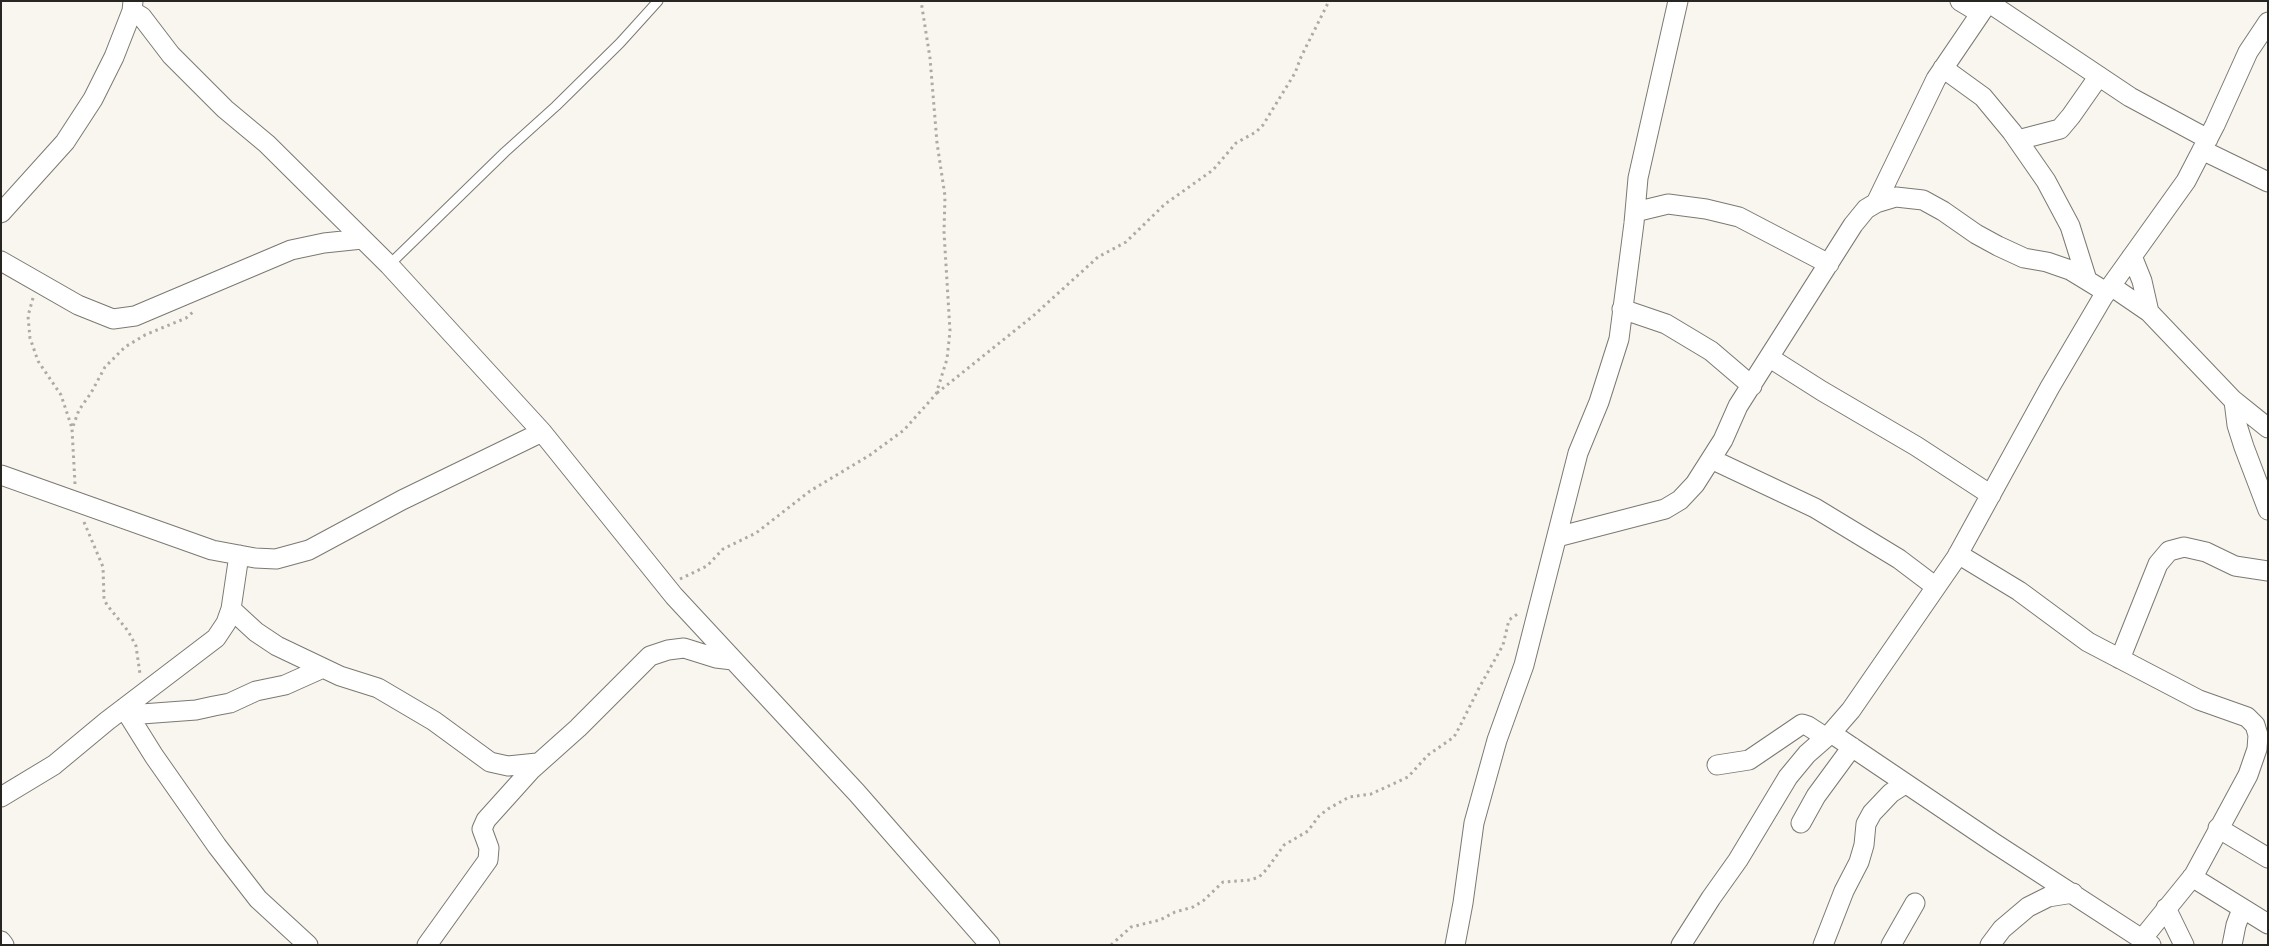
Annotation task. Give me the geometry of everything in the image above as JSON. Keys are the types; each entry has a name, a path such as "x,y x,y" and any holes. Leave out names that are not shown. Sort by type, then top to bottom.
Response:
{"street":[{"path":"1455,945 1474,823 1497,740 1524,665 1578,453 1599,402 1619,338 1638,178 1678,1"},
{"path":"1960,1 1985,5 2099,76 2130,98 2268,182"},
{"path":"1876,203 1943,68 1985,5"},
{"path":"1,213 70,135 93,99 114,57 132,6 142,16 171,55 225,109 267,144 389,265 542,432 667,587 857,793 990,945"},
{"path":"1681,945 1738,860 1788,776 1851,710 1958,554 2050,386 2109,289 2186,181 2248,52 2268,22"},
{"path":"1943,68 1983,97 2018,140 2046,181 2070,226 2087,280"},
{"path":"2018,140 2060,129 2099,76"},
{"path":"1557,537 1665,509 1680,500 1695,484 1723,440 1738,406 1853,225 1866,209 1876,203 1896,197 1923,200 1998,246 2024,258 2047,262 2070,270 2087,280 2109,289 2149,312 2234,401 2268,428"},
{"path":"1635,212 1668,204 1706,209 1739,217 1829,264"},
{"path":"1,261 78,305 113,319 135,316 291,250 324,243 362,239"},
{"path":"2132,256 2142,281 2149,312"},
{"path":"1622,309 1666,324 1711,351 1752,386"},
{"path":"1770,358 1916,446 1991,495"},
{"path":"2234,401 2237,425 2268,510"},
{"path":"1,475 212,550 276,559 309,550 402,500 542,432"},
{"path":"1711,459 1822,512 1899,559 1936,587"},
{"path":"2120,659 2158,564 2169,551 2184,547 2206,552 2235,566 2268,571"},
{"path":"1717,765 1749,760 1802,724 1808,726 1852,747 2146,942 2166,908 2192,877 2263,745 2255,725 2247,717 2199,700 2088,642 2019,592 1958,554"},
{"path":"1,797 54,765 216,638 226,624 231,609 239,555"},
{"path":"231,609 256,632 277,646 340,676 378,688 434,721 490,762 508,766 538,763"},
{"path":"427,945 488,860 489,848 482,829 486,820 538,763 578,728 650,656 668,650 684,648 716,658 733,660"},
{"path":"130,707 196,710 230,702 256,691 285,685 323,668"},
{"path":"130,707 206,831 258,899 308,945"},
{"path":"1801,823 1816,796 1852,747"},
{"path":"1824,945 1844,891 1859,862 1869,818 1880,803 1906,784"},
{"path":"2218,828 2268,858"},
{"path":"2192,877 2268,924"},
{"path":"1990,945 2002,930 2028,907 2048,897 2073,893"},
{"path":"1890,945 1915,903"},
{"path":"2166,908 2184,945"},
{"path":"2232,945 2242,909"},
{"path":"1,941 4,945"}],"lane":[{"path":"389,265 505,152 556,106 620,43 658,1"}],"path":[{"path":"921,1 930,58 936,143 945,196 950,331 947,359 936,394"},
{"path":"667,587 707,566 723,549 756,533 810,491 870,455 904,430 936,394 1026,322 1098,257 1126,242 1165,204 1213,170 1236,143 1256,132 1263,125 1296,72 1301,57 1328,1"},
{"path":"36,282 28,316 30,338 38,361 60,394 72,429 78,503 103,568 104,599 128,631 136,646 140,666 130,707"},
{"path":"72,429 78,410 91,394 105,367 125,347 186,318 200,305 215,282"},
{"path":"1111,945 1131,927 1160,920 1175,912 1194,907 1203,901 1222,882 1250,880 1259,876 1267,869 1284,845 1308,831 1319,816 1328,809 1349,798 1371,794 1408,777 1428,755 1448,741 1459,728 1503,646 1509,620 1519,613 1540,604"}]}
